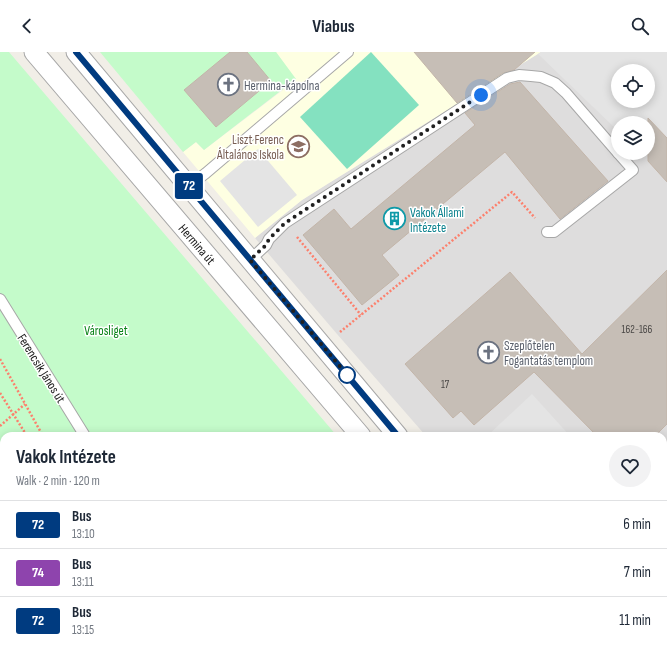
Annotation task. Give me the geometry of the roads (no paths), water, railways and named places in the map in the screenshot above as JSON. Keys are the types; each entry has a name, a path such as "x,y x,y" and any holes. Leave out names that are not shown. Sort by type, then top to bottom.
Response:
{"street":[{"name":"Hermina út","path":"34,52 358,432"},
{"path":"76,52 395,432"}],"lane":[{"path":"189,186 348,52"},
{"path":"250,260 266,245 269,239 285,223 507,78 519,75 541,77 555,83 566,93 611,145"},
{"path":"547,232 554,232 633,170 624,160"},
{"name":"Ferencsik János út","path":"0,299 83,432"}],"place":[{"name":"Hermina-kápolna","path":"228,85"},
{"name":"Liszt Ferenc Általános Iskola","path":"299,146"},
{"name":"Vakok Állami Intézete","path":"394,219"},
{"name":"Szeplőtelen Fogantatás templom","path":"488,352"}],"park label":[{"name":"Városliget","path":"106,330"}]}
